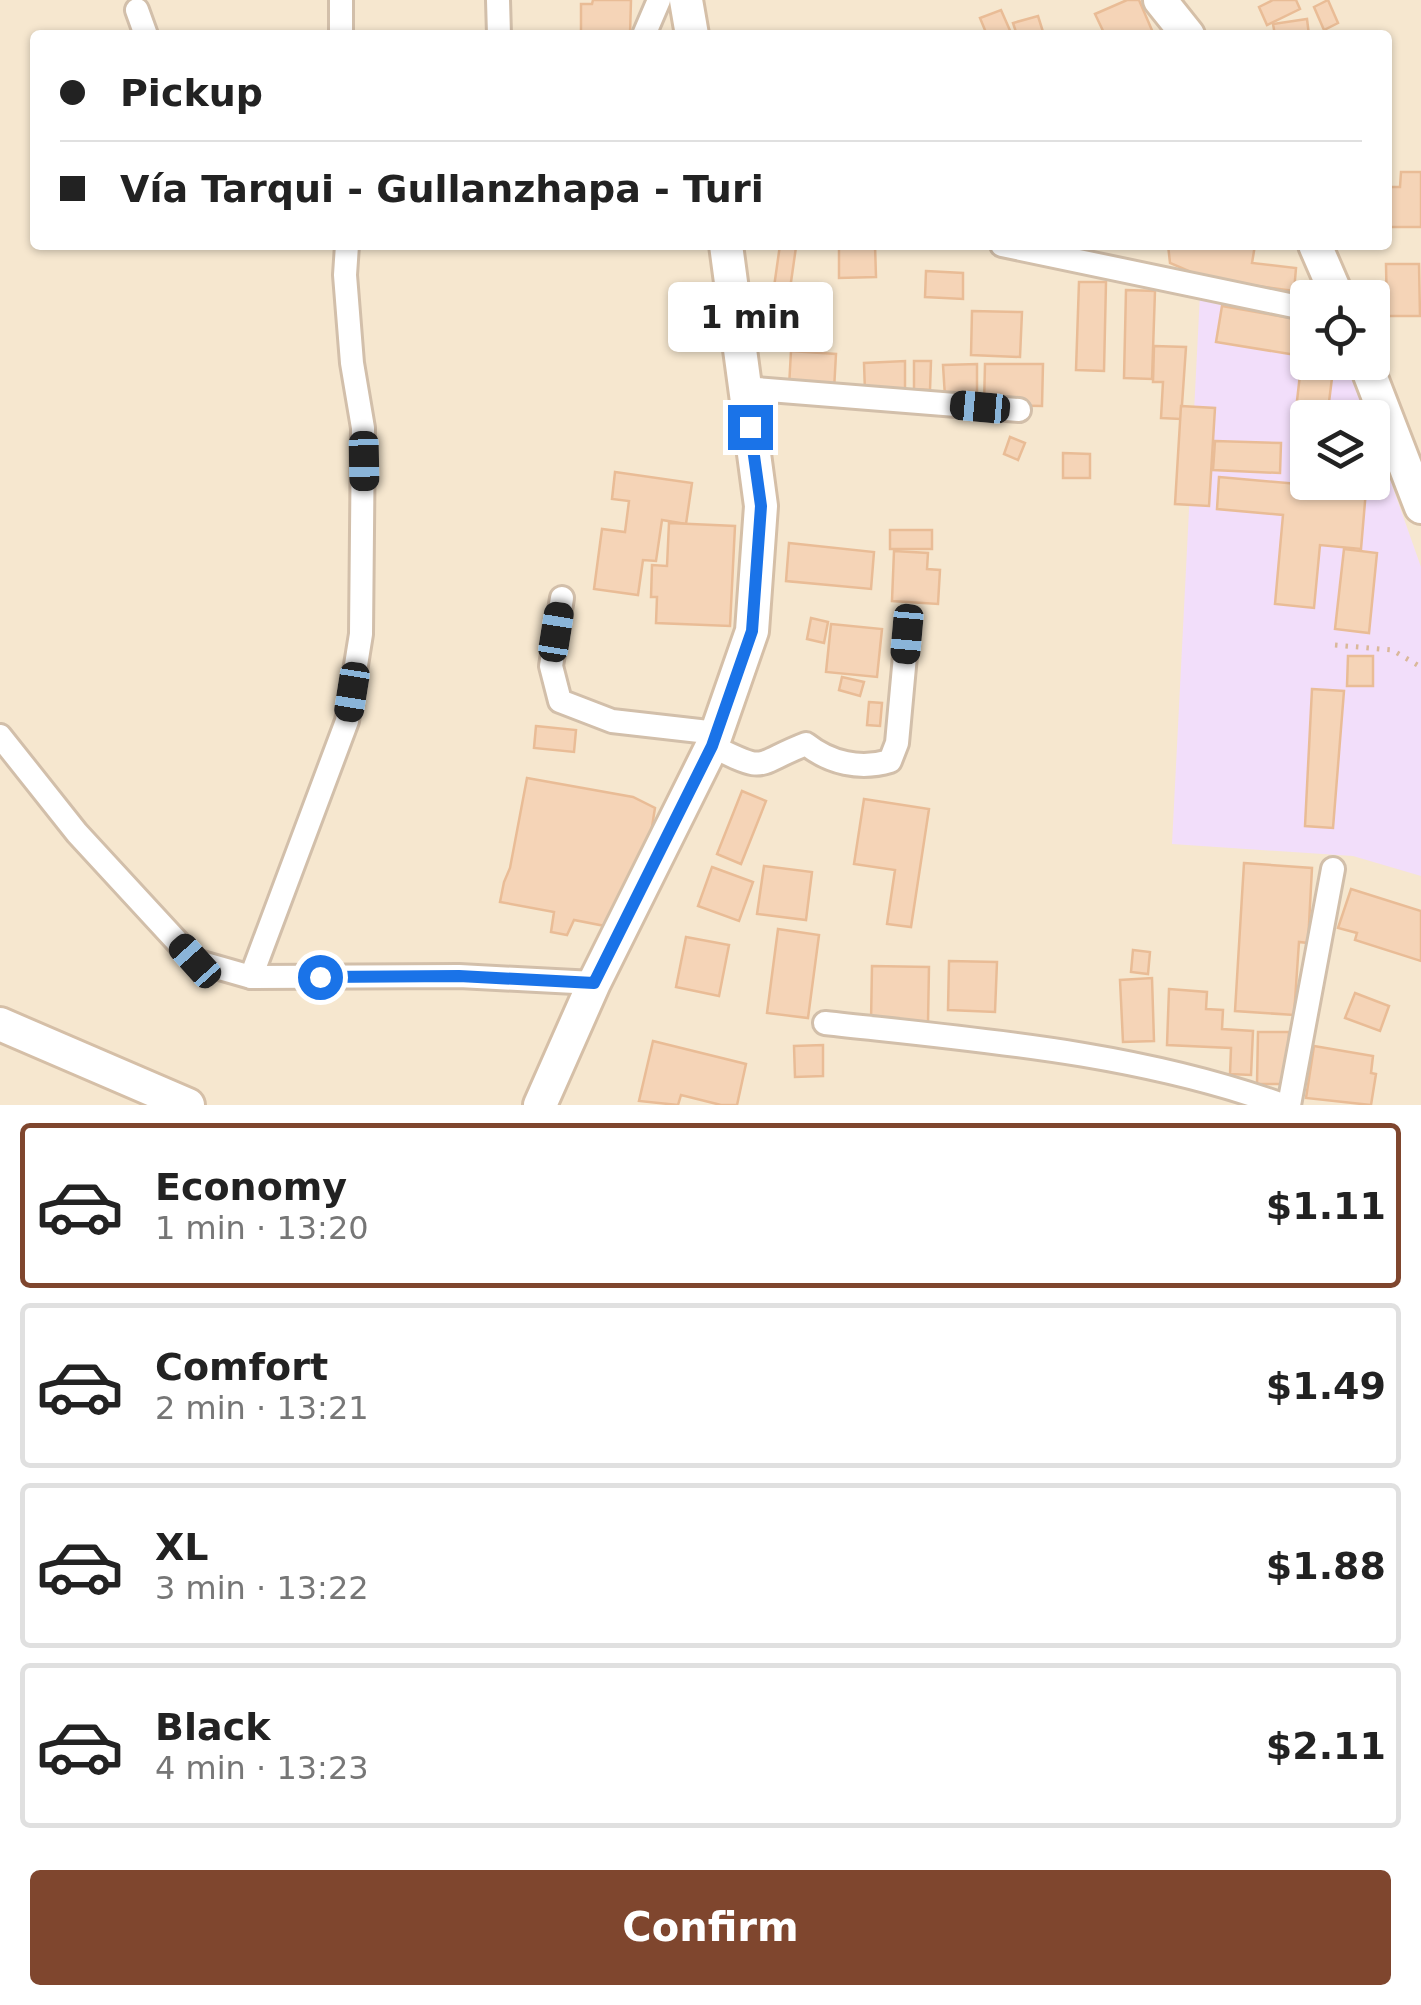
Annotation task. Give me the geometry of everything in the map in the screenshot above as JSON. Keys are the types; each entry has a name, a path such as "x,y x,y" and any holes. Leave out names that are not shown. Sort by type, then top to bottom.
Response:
{"main road":[{"path":"686,0 691,30"},
{"path":"1160,0 1184,30"},
{"path":"540,1105 594,983 714,739 752,631 761,506 727,250"},
{"path":"1317,250 1330,280"},
{"path":"1372,380 1421,506"},
{"path":"0,1024 188,1105"}],"street":[{"path":"341,0 341,30"},
{"path":"498,0 499,30"},
{"path":"646,30 659,0"},
{"path":"136,10 144,30"},
{"path":"251,977 347,721 361,634 363,428 352,363 348,250"},
{"path":"1026,250 1290,305"},
{"path":"744,388 1019,410"},
{"path":"562,598 551,666 560,701 612,721 714,739 748,764 764,766 806,744 824,758 870,767 890,761 897,743 907,634"},
{"path":"0,736 77,832 195,961 251,977 459,976 594,983"},
{"path":"825,1023 1045,1048 1230,1086 1286,1105 1333,869"}],"path":[{"path":"1336,645 1392,650 1421,667"}],"shaded area":[{"path":"0,0 1421,0 1421,1105 0,1105"},
{"path":"1200,294 1290,311 1290,380 1355,380 1362,400 1290,400 1290,500 1390,500 1390,479 1421,567 1421,876 1353,856 1172,844"}],"building":[{"path":"593,0 631,0 630,30 581,30 581,4 592,4"},
{"path":"1127,0 1139,0 1152,30 1103,30 1095,14"},
{"path":"1273,0 1296,0 1300,9 1267,25 1259,7"},
{"path":"1328,0 1338,23 1324,30 1314,7"},
{"path":"1001,10 1010,30 985,30 980,18"},
{"path":"1038,16 1042,30 1015,30 1013,23"},
{"path":"1307,19 1308,30 1274,30 1273,24"},
{"path":"1401,172 1421,172 1421,227 1392,227 1392,187 1400,187"},
{"path":"779,250 796,250 788,303 772,301"},
{"path":"839,250 875,250 876,277 839,278"},
{"path":"1169,250 1254,250 1252,263 1296,268 1290,290 1207,279 1170,263"},
{"path":"1386,264 1419,264 1420,316 1390,316 1390,280 1386,280"},
{"path":"926,271 963,273 963,299 925,297"},
{"path":"1079,282 1106,282 1104,371 1076,370"},
{"path":"1126,290 1155,291 1152,379 1124,378"},
{"path":"791,306 794,347 772,348 769,308"},
{"path":"1222,306 1290,318 1290,354 1216,342"},
{"path":"972,311 1022,312 1020,357 971,355"},
{"path":"1154,346 1186,347 1181,419 1161,418 1163,382 1153,382"},
{"path":"791,351 836,354 834,390 789,387"},
{"path":"905,361 905,391 865,392 864,363"},
{"path":"914,361 931,361 930,390 914,389"},
{"path":"977,364 977,396 945,397 943,365"},
{"path":"985,364 1043,364 1042,406 984,405"},
{"path":"1299,380 1332,380 1329,400 1297,400"},
{"path":"1181,406 1215,408 1209,506 1175,504"},
{"path":"1010,437 1025,443 1018,460 1004,454"},
{"path":"1215,441 1281,443 1280,473 1213,470"},
{"path":"1063,453 1090,454 1090,478 1063,478"},
{"path":"615,472 692,483 686,524 662,520 656,561 643,560 638,595 594,589 602,529 625,532 629,501 612,499"},
{"path":"1219,477 1290,483 1290,500 1365,500 1361,549 1320,545 1314,608 1275,604 1283,515 1217,509"},
{"path":"669,523 735,526 730,626 656,623 657,597 651,597 652,565 667,566"},
{"path":"890,530 932,530 932,549 890,549"},
{"path":"789,543 874,552 871,589 786,581"},
{"path":"1344,549 1377,553 1369,633 1335,629"},
{"path":"894,551 928,553 927,569 940,570 938,604 892,601"},
{"path":"811,618 828,622 824,643 807,639"},
{"path":"831,624 882,629 877,677 826,672"},
{"path":"1348,656 1373,656 1373,686 1347,686"},
{"path":"842,677 864,682 860,696 839,690"},
{"path":"1312,689 1344,691 1333,828 1305,826"},
{"path":"869,702 882,703 880,726 867,725"},
{"path":"536,726 576,730 574,752 534,748"},
{"path":"527,778 633,797 655,808 651,833 605,926 574,920 567,935 551,932 554,912 500,902"},
{"path":"742,791 766,801 741,864 717,854"},
{"path":"864,799 929,809 911,927 887,924 895,870 854,864"},
{"path":"1244,863 1312,868 1308,943 1299,942 1294,1015 1235,1011"},
{"path":"764,866 812,872 806,920 757,914"},
{"path":"712,867 753,882 739,921 698,906"},
{"path":"1351,889 1421,911 1421,961 1355,940 1357,933 1338,928"},
{"path":"778,929 819,935 808,1018 767,1013"},
{"path":"686,937 729,945 719,996 676,987"},
{"path":"1133,950 1150,952 1148,974 1131,972"},
{"path":"949,961 997,962 995,1012 948,1010"},
{"path":"872,966 929,967 928,1023 871,1022"},
{"path":"1152,978 1154,1041 1123,1042 1120,980"},
{"path":"1169,989 1207,992 1206,1009 1223,1010 1222,1029 1253,1031 1251,1075 1230,1074 1231,1048 1167,1045"},
{"path":"1355,993 1389,1006 1380,1031 1345,1018"},
{"path":"1258,1032 1289,1032 1287,1084 1257,1084"},
{"path":"653,1041 746,1064 737,1105 681,1095 678,1105 639,1101"},
{"path":"823,1045 823,1076 795,1077 794,1046"},
{"path":"1314,1046 1373,1056 1371,1073 1376,1074 1371,1105 1306,1098"}],"route":[{"path":"320,977 459,976 594,983 712,746 752,631 761,506 750,427"}]}
